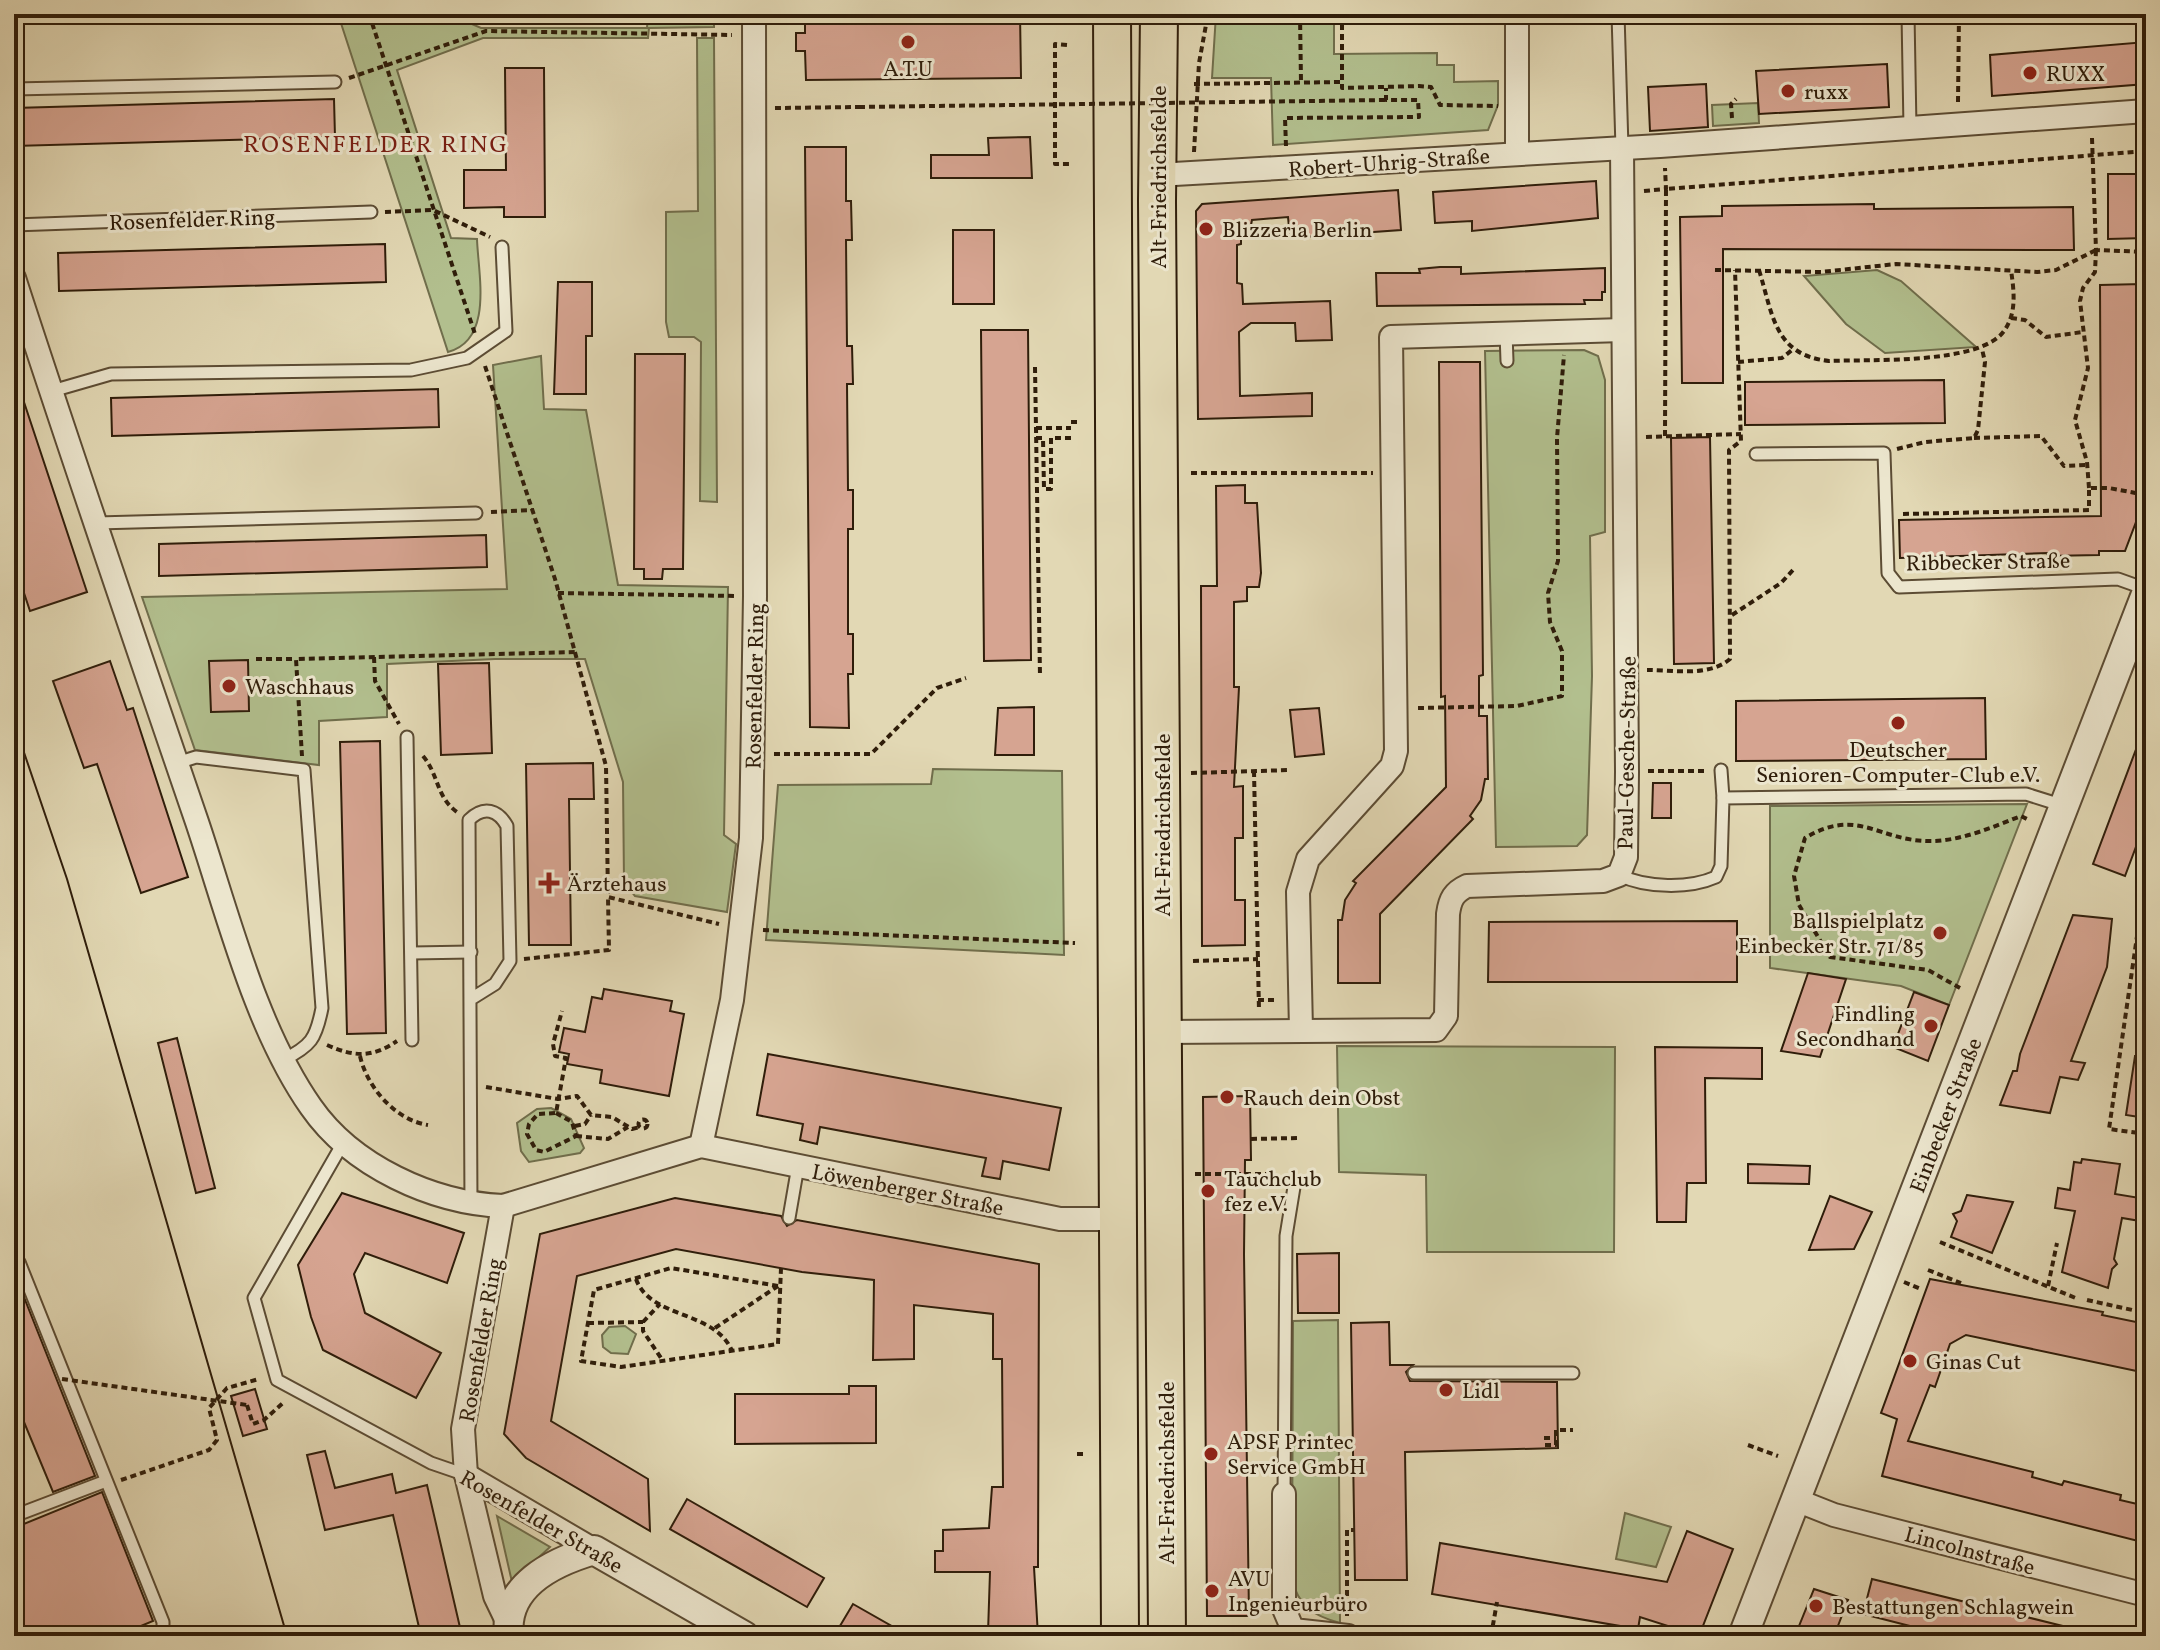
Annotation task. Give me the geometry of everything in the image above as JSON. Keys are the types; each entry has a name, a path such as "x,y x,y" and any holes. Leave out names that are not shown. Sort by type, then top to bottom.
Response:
{"main road":[{"name":"Alt-Friedrichsfelde","path":"1112,14 1120,1636"},
{"name":"Alt-Friedrichsfelde","path":"1159,14 1174,175 1163,1032 1167,1636"}],"street":[{"path":"1517,14 1517,153"},
{"name":"Rosenfelder Ring","path":"701,1146 732,1000 742,929 754,754 754,24"},
{"name":"Robert-Uhrig-Straße","path":"1174,175 1622,148 2146,111"},
{"name":"Paul-Gesche-Straße","path":"1163,1032 1436,1030 1446,1016 1448,914 1450,901 1458,891 1467,886 1603,881 1619,875 1626,857 1627,772 1622,148"},
{"path":"14,278 247,970 283,1060 312,1109 343,1143 399,1179 471,1204 503,1206 701,1146"},
{"path":"1301,1030 1298,892 1308,859 1392,766 1396,751 1391,337 1623,330"},
{"name":"Einbecker Straße","path":"1743,1636 2146,592"},
{"name":"Löwenberger Straße","path":"701,1146 1060,1219 1117,1219"},
{"name":"Rosenfelder Ring","path":"503,1206 463,1429 466,1475 495,1596 508,1629"},
{"name":"Rosenfelder Straße","path":"466,1475 744,1636"},
{"path":"1284,1494 1284,1609 1293,1630 1348,1636"},
{"name":"Lincolnstraße","path":"1796,1500 1834,1515 2146,1595"},
{"path":"508,1629 520,1591 539,1573 566,1559 594,1550"}],"lane":[{"path":"1618,14 1622,148"},
{"path":"1908,14 1910,128"},
{"path":"14,89 335,82"},
{"name":"Rosenfelder Ring","path":"14,225 371,212"},
{"path":"52,391 111,374 411,370 467,358 506,331 502,247"},
{"path":"1506,333 1507,361"},
{"path":"1756,454 1884,453"},
{"name":"Ribbecker Straße","path":"1884,453 1888,573 1899,587 2118,579 2146,592"},
{"path":"97,523 476,513"},
{"path":"407,737 412,1040"},
{"path":"177,763 196,757 304,770 322,1008 317,1035 301,1051 283,1060"},
{"path":"1619,875 1637,883 1702,883 1716,877 1721,866 1721,770"},
{"path":"1723,798 2026,794 2065,806"},
{"path":"471,999 495,984 510,961 507,826 500,814 492,811 475,814 469,820 471,1204"},
{"path":"412,953 471,952"},
{"path":"294,1392 277,1380 254,1298 343,1143"},
{"path":"789,1218 798,1166"},
{"path":"1284,1494 1286,1236 1294,1187"},
{"path":"14,1264 19,1262 163,1622 163,1636"},
{"path":"1414,1373 1573,1373"},
{"name":"Rosenfelder Straße","path":"294,1392 431,1463 466,1475"},
{"path":"14,1516 107,1483"}],"path":[{"path":"369,14 534,510 606,766 609,950 540,957"},
{"path":"1174,175 1196,84 1208,14"},
{"path":"1300,14 1301,82"},
{"path":"1342,14 1342,88 1431,87 1440,105 1517,106"},
{"path":"1958,125 1959,14"},
{"path":"335,82 386,68 486,31 754,24"},
{"path":"1067,45 1055,44 1055,164 1069,164"},
{"path":"1196,84 1342,82"},
{"path":"1386,87 1386,100"},
{"path":"772,108 1418,100 1419,117 1285,118"},
{"path":"1885,515 2089,510 2087,465 2075,420 2088,368 2080,301 2089,277 2095,272 2092,115"},
{"path":"1665,436 1666,189 2146,151"},
{"path":"371,212 433,210 486,234 502,247"},
{"path":"1715,270 1821,272 1896,264 2056,270 2096,250 2146,252"},
{"path":"1627,670 1708,670 1721,667 1730,659 1733,647 1729,450 1741,441 1735,270"},
{"path":"1759,270 1778,331 1792,350 1808,359 1829,361 1982,349 2003,333 2011,318 2014,295 2011,270"},
{"path":"2011,318 2025,320 2046,337 2083,332"},
{"path":"1396,709 1517,706 1562,696 1562,651 1550,622 1548,593 1558,561 1557,438 1564,331"},
{"path":"1974,438 1978,430 1985,362 1982,349"},
{"path":"1738,362 1782,358 1792,350"},
{"path":"1035,367 1040,676"},
{"path":"1036,428 1073,424"},
{"path":"1672,436 1741,434"},
{"path":"1884,453 1925,442 2041,436 2064,466 2087,465"},
{"path":"1036,438 1043,438 1044,489 1051,489 1051,438 1071,438"},
{"path":"1191,473 1391,473"},
{"path":"2089,488 2109,488 2146,495"},
{"path":"476,513 534,510"},
{"path":"1732,615 1781,583 1793,570"},
{"path":"558,593 755,596"},
{"path":"256,659 576,652"},
{"path":"296,659 299,738 304,770"},
{"path":"774,754 871,754 937,688 966,678"},
{"path":"1191,773 1290,770"},
{"path":"1627,772 1721,770"},
{"path":"1254,771 1259,1030"},
{"path":"1960,988 1928,970 1830,957 1799,905 1794,876 1805,838 1826,825 1856,825 1906,839 1932,842 1976,833 2021,816 2027,819"},
{"path":"608,897 742,929 1075,943"},
{"path":"2146,910 2141,909 2109,1129 2146,1134"},
{"path":"1193,961 1258,959"},
{"path":"556,1113 566,1058 555,1056 553,1044 562,1011"},
{"path":"317,1035 327,1045 360,1056 396,1042 412,1017"},
{"path":"360,1056 364,1072 394,1109 428,1125"},
{"path":"472,1087 558,1099 577,1096 591,1115 612,1117 628,1127"},
{"path":"576,1136 574,1126 565,1116 556,1113 538,1114 532,1119 527,1134 530,1144 544,1152 576,1136 608,1139 628,1127 640,1127"},
{"path":"574,1126 585,1124 591,1115"},
{"path":"1251,1139 1297,1138"},
{"path":"1195,1174 1267,1174 1294,1187"},
{"path":"1940,1242 2078,1299"},
{"path":"2048,1286 2057,1243"},
{"path":"778,1286 671,1268 594,1290 581,1361 621,1367 778,1344 781,1268"},
{"path":"1928,1270 1961,1283"},
{"path":"636,1279 639,1288 660,1304 715,1328 727,1339 732,1351"},
{"path":"1898,1280 1921,1289"},
{"path":"715,1328 778,1286"},
{"path":"2087,1300 2146,1313"},
{"path":"660,1304 643,1322 643,1331 663,1361"},
{"path":"588,1323 643,1322"},
{"path":"107,1483 209,1450 217,1440 209,1408 218,1397 227,1388 275,1374"},
{"path":"62,1379 247,1405 253,1424 264,1420 294,1392"},
{"path":"1545,1445 1556,1445 1556,1430 1573,1430"},
{"path":"1544,1438 1556,1438"},
{"path":"1748,1445 1778,1456"},
{"path":"1348,1636 1347,1530 1354,1530"},
{"path":"1491,1636 1497,1602"}],"green space":[{"path":"338,14 449,14 481,28 647,28 648,14 714,14 714,27 649,28 648,38 483,38 397,70 451,238 477,239 480,287 478,320 472,334 462,345 448,352"},
{"path":"1216,14 1334,14 1334,54 1437,53 1437,65 1454,65 1454,82 1498,81 1498,105 1488,130 1273,145 1271,78 1212,78"},
{"path":"697,38 714,38 717,502 700,501 701,342 694,337 669,337 666,322 666,212 698,211"},
{"path":"1758,103 1759,123 1713,126 1712,105"},
{"path":"1877,270 1901,281 1976,347 1885,353 1846,324 1804,276"},
{"path":"1584,350 1598,356 1605,380 1605,532 1590,536 1592,676 1587,835 1577,846 1496,847 1485,351"},
{"path":"541,356 544,409 586,410 618,585 728,587 724,835 736,844 727,912 635,896 624,882 623,782 585,659 387,664 387,717 319,721 319,765 195,750 142,597 507,589 493,365"},
{"path":"933,769 1062,771 1064,955 766,940 778,785 931,784"},
{"path":"2027,804 1949,1005 1901,986 1770,968 1770,806"},
{"path":"1337,1046 1615,1047 1614,1252 1427,1252 1426,1175 1339,1172"},
{"path":"551,1108 571,1119 584,1148 580,1153 529,1162 521,1151 517,1123 537,1109"},
{"path":"1338,1320 1340,1623 1308,1608 1298,1596 1292,1579 1293,1321"},
{"path":"625,1326 636,1334 628,1354 611,1353 603,1347 602,1335 609,1327"},
{"path":"1625,1513 1671,1527 1656,1567 1616,1559"},
{"path":"497,1516 550,1547 512,1582"}],"building":[{"name":"A.T.U","path":"805,14 1020,14 1021,78 806,80 805,51 796,51 796,33 805,33"},
{"path":"2146,42 2146,84 1992,96 1990,55"},
{"path":"1887,64 1889,107 1759,114 1756,71"},
{"path":"505,68 544,68 545,217 504,217 504,207 464,208 464,170 506,170"},
{"path":"1706,84 1708,127 1650,131 1648,87"},
{"path":"334,99 335,137 14,146 14,108"},
{"path":"1030,137 1032,178 931,178 931,155 989,155 988,138"},
{"path":"805,147 846,147 846,201 851,201 852,240 846,240 847,346 852,346 853,384 847,384 848,490 853,490 853,529 848,529 848,634 853,634 853,674 848,674 849,728 810,727"},
{"path":"2108,174 2146,174 2146,238 2108,239"},
{"path":"1596,181 1598,218 1472,231 1472,221 1435,223 1433,192"},
{"path":"1398,190 1401,230 1290,238 1288,217 1252,220 1251,225 1241,226 1241,244 1237,245 1237,283 1242,284 1243,304 1330,301 1332,340 1296,341 1295,323 1251,323 1239,332 1240,396 1312,393 1312,416 1198,419 1196,211 1202,204"},
{"path":"1874,204 1874,209 2073,207 2074,250 1723,249 1723,383 1682,383 1680,217 1722,216 1722,206"},
{"path":"953,230 994,230 994,304 953,304"},
{"path":"385,244 386,282 59,291 58,253"},
{"path":"1461,267 1461,274 1605,268 1605,292 1602,292 1602,300 1584,300 1585,304 1377,306 1376,273 1420,273 1419,269"},
{"path":"558,282 592,282 592,336 586,336 586,394 554,394"},
{"path":"2142,284 2144,501 2125,551 2099,551 2099,555 2047,556 2047,553 1900,558 1899,520 2101,516 2100,285"},
{"path":"981,330 1028,330 1031,660 984,661"},
{"path":"635,354 685,354 683,569 663,569 662,579 644,579 644,569 634,569"},
{"path":"1439,362 1480,362 1483,675 1479,676 1479,716 1487,716 1488,779 1485,779 1481,800 1470,816 1473,819 1380,914 1380,983 1338,983 1338,920 1342,920 1345,900 1356,883 1353,881 1446,787 1445,696 1441,697"},
{"path":"1944,380 1945,423 1745,425 1745,382"},
{"path":"17,381 87,592 30,611 14,563 14,382"},
{"path":"438,389 439,427 112,436 111,398"},
{"path":"1710,437 1714,663 1674,664 1671,438"},
{"path":"1245,485 1245,503 1257,503 1261,573 1259,587 1247,587 1247,601 1234,602 1234,687 1239,687 1234,787 1243,786 1243,838 1235,838 1235,900 1245,900 1245,945 1202,946 1201,586 1217,586 1216,486"},
{"path":"486,535 487,567 159,576 159,544"},
{"name":"Waschhaus","path":"248,660 249,711 211,712 209,661"},
{"path":"110,661 127,710 133,708 188,877 141,893 97,764 84,768 53,681"},
{"path":"489,663 492,753 441,755 438,664"},
{"path":"1985,698 1986,759 1736,761 1736,701"},
{"path":"1034,707 1034,755 995,755 998,708"},
{"path":"1319,708 1324,754 1295,757 1290,710"},
{"path":"2144,728 2146,820 2125,876 2093,864"},
{"path":"380,741 386,1033 347,1034 340,742"},
{"name":"Ärztehaus","path":"593,763 594,799 569,799 571,945 529,945 526,764"},
{"path":"1653,783 1671,783 1671,818 1652,818"},
{"path":"2073,915 2112,919 2107,967 2071,1061 2085,1063 2078,1080 2060,1077 2050,1113 2000,1105 2013,1071 2017,1071 2020,1054"},
{"path":"1737,921 1737,982 1488,982 1489,922"},
{"path":"1808,973 1846,979 1820,1057 1781,1051"},
{"path":"604,989 672,1001 670,1011 684,1014 669,1096 600,1083 602,1070 567,1064 569,1054 559,1052 564,1028 585,1032 592,997 602,999"},
{"path":"1914,992 1949,1005 1928,1061 1893,1047"},
{"path":"177,1038 215,1188 196,1193 158,1043"},
{"path":"1655,1047 1762,1048 1762,1079 1705,1078 1706,1183 1687,1183 1686,1222 1657,1222"},
{"path":"768,1054 1061,1108 1049,1170 1003,1161 1000,1179 982,1176 986,1158 820,1127 817,1144 800,1140 803,1124 757,1115"},
{"path":"2135,1056 2146,1057 2146,1118 2126,1115"},
{"path":"1250,1096 1251,1160 1245,1160 1244,1254 1249,1616 1207,1616 1203,1097"},
{"path":"2082,1159 2120,1164 2115,1194 2146,1199 2146,1222 2122,1218 2114,1259 2117,1264 2112,1269 2108,1288 2062,1272 2075,1211 2055,1208 2058,1188 2070,1190 2074,1162 2081,1163"},
{"path":"1748,1164 1810,1166 1809,1184 1748,1183"},
{"path":"342,1193 464,1233 447,1283 365,1253 354,1274 365,1313 441,1353 416,1398 323,1350 311,1317 298,1265"},
{"path":"1967,1195 2013,1202 1992,1253 1951,1237 1957,1221 1953,1214 1961,1211"},
{"path":"1830,1196 1872,1212 1854,1249 1809,1250"},
{"path":"675,1198 781,1216 787,1226 797,1220 1039,1264 1038,1567 1034,1567 1038,1636 988,1633 990,1572 935,1572 935,1551 943,1551 943,1530 989,1528 992,1487 1003,1487 1002,1359 993,1359 993,1314 914,1305 914,1359 873,1360 874,1280 802,1272 676,1249 577,1276 551,1421 648,1479 650,1531 526,1458 504,1434 540,1234"},
{"path":"1339,1253 1339,1313 1298,1313 1297,1254"},
{"path":"14,1272 95,1476 53,1492 14,1398"},
{"path":"1930,1279 2103,1312 2102,1315 2146,1324 2146,1373 1966,1335 1950,1344 1935,1387 1930,1385 1908,1441 2033,1472 2032,1477 2062,1485 2064,1481 2121,1495 2120,1500 2146,1506 2146,1543 1882,1476 1897,1419 1881,1413"},
{"name":"Lidl","path":"1389,1322 1390,1365 1413,1365 1406,1372 1410,1381 1557,1382 1558,1448 1405,1452 1407,1580 1355,1580 1351,1323"},
{"path":"849,1386 876,1386 876,1443 735,1444 735,1394 849,1394"},
{"path":"255,1389 267,1429 243,1436 231,1396"},
{"path":"325,1451 335,1488 392,1474 396,1493 427,1485 462,1636 421,1636 393,1515 325,1530 307,1455"},
{"path":"102,1492 153,1621 136,1628 140,1636 14,1636 14,1528"},
{"path":"687,1499 824,1578 807,1607 670,1529"},
{"path":"1687,1531 1733,1549 1699,1636 1640,1617 1638,1629 1432,1594 1440,1543 1667,1582"},
{"path":"1872,1579 2071,1628 2070,1636 1949,1636 1863,1614"},
{"path":"1814,1589 1848,1600 1834,1636 1795,1636"},
{"path":"853,1604 906,1634 910,1636 834,1636"}],"tram line":[{"path":"14,723 67,879 287,1636"}],"place":[{"name":"A.T.U","path":"908,42"},
{"name":"RUXX","path":"2030,73"},
{"name":"ruxx","path":"1788,91"},
{"name":"Blizzeria Berlin","path":"1206,229"},
{"name":"Waschhaus","path":"229,686"},
{"name":"Deutscher Senioren-Computer-Club e.V.","path":"1898,723"},
{"name":"Ärztehaus","path":"549,883"},
{"name":"Ballspielplatz Einbecker Str. 71/85","path":"1940,933"},
{"name":"Findling Secondhand","path":"1931,1026"},
{"name":"Rauch dein Obst","path":"1227,1097"},
{"name":"Tauchclub fez e.V.","path":"1208,1191"},
{"name":"Ginas Cut","path":"1910,1361"},
{"name":"Lidl","path":"1446,1390"},
{"name":"APSF Printec Service GmbH","path":"1211,1454"},
{"name":"AVU Ingenieurbüro","path":"1212,1591"},
{"name":"Bestattungen Schlagwein","path":"1816,1606"}],"district":[{"name":"ROSENFELDER RING","path":"376,144"}]}
